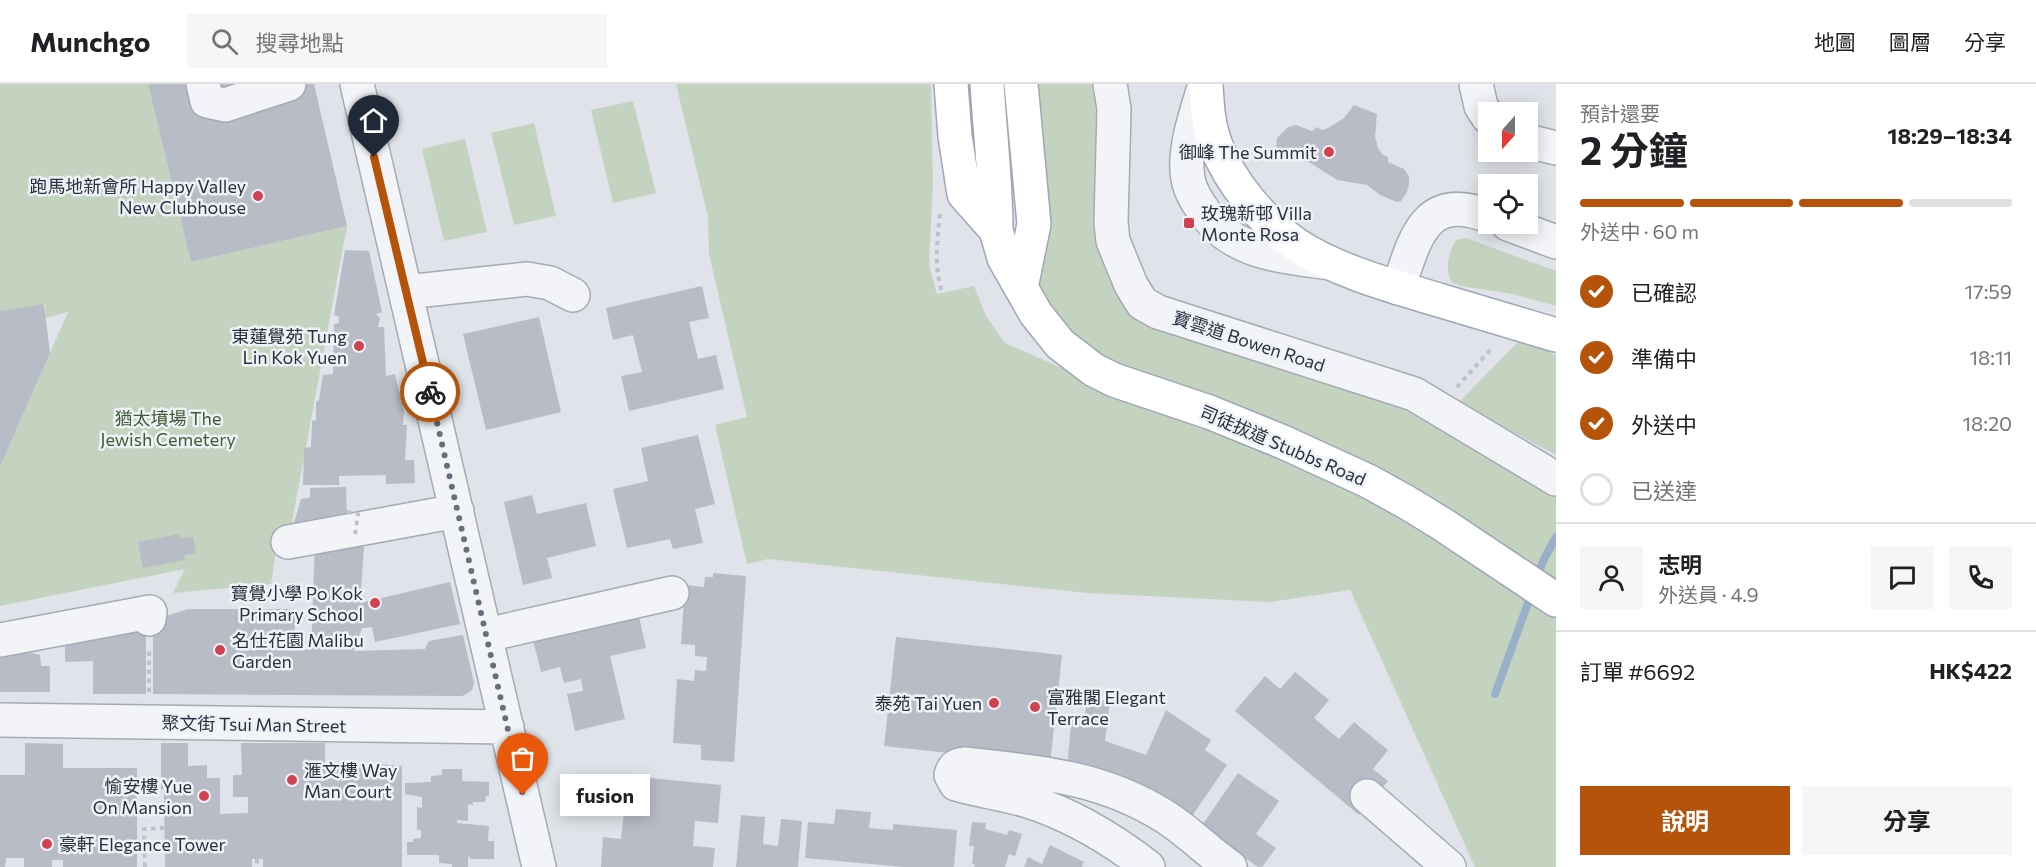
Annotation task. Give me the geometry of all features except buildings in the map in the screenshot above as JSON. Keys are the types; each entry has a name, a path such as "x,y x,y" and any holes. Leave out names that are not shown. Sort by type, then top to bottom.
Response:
{"main road":[{"name":"司徒拔道 Stubbs Road","path":"951,84 964,194 1000,244 1036,314 1060,344 1094,370 1114,380 1209,412 1283,442 1350,473 1406,502 1553,598"},
{"path":"987,84 990,146 1000,244"},
{"path":"1021,84 1034,224 1021,288"},
{"path":"1206,84 1207,110 1215,143 1244,194 1264,216 1297,245 1335,264 1398,288 1556,335"}],"street":[{"path":"203,84 207,101 225,105 289,84"},
{"path":"357,84 539,867"},
{"name":"寶雲道 Bowen Road","path":"1110,84 1114,109 1113,240 1131,285 1142,303 1158,312 1414,394 1556,479"},
{"path":"1206,84 1192,132 1186,168 1192,194 1205,214 1224,234 1247,246 1275,255 1335,264"},
{"path":"1476,84 1480,102"},
{"path":"1538,144 1556,148"},
{"path":"1398,288 1415,239 1428,221 1448,210 1460,208 1478,212"},
{"path":"1535,234 1556,242"},
{"path":"406,292 527,279 550,283 573,295"},
{"path":"288,542 457,511"},
{"path":"486,635 672,593"},
{"path":"0,640 150,612 150,619"},
{"name":"聚文街 Tsui Man Street","path":"0,720 507,727"},
{"path":"1148,867 1094,830 1063,814 1007,795 956,784 951,775 953,769 964,764 1043,772 1071,777 1099,786 1132,799 1163,816 1230,867"},
{"path":"1367,796 1449,867"}],"path":[{"path":"1439,408 1493,348"},
{"path":"347,512 358,513 355,535"},
{"path":"149,692 150,619"},
{"path":"145,867 144,829 166,828"},
{"path":"257,859 257,867"}],"green space":[{"name":"猶太墳場 The Jewish Cemetery","path":"0,84 148,84 191,262 347,226 290,533 276,550 271,584 173,593 185,569 0,606 0,467 68,312 46,318 45,304 0,311"},
{"path":"676,84 931,84 933,182 929,265 937,294 974,286 986,316 1005,343 1162,412 1232,437 1385,505 1556,615 1556,867 1475,867 1350,590 1270,602 1087,593 768,559 747,564 715,425 747,417 709,254 708,217"},
{"path":"1036,84 1099,84 1133,315 1411,403 1556,490 1556,588 1124,372 1074,344 1035,291 1051,218"},
{"path":"633,101 656,193 613,203 591,110"},
{"path":"534,123 556,216 514,225 491,133"},
{"path":"465,139 487,232 444,241 422,149"},
{"path":"1466,238 1556,271 1556,306 1512,294 1461,286 1451,282 1448,261 1451,250 1456,240"},
{"path":"1521,339 1556,355 1556,455 1458,403"}],"waterway":[{"path":"1536,580 1556,537"},
{"path":"1495,694 1532,592"}],"way so far":[{"path":"430,392 523,795"}],"place":[{"name":"御峰 The Summit","path":"1329,152"},
{"name":"跑馬地新會所 Happy Valley New Clubhouse","path":"258,196"},
{"name":"玫瑰新邨 Villa Monte Rosa","path":"1189,223"},
{"name":"東蓮覺苑 Tung Lin Kok Yuen","path":"359,346"},
{"name":"寶覺小學 Po Kok Primary School","path":"375,603"},
{"name":"名仕花園 Malibu Garden","path":"220,650"},
{"name":"泰苑 Tai Yuen","path":"994,703"},
{"name":"富雅閣 Elegant Terrace","path":"1035,707"},
{"name":"滙文樓 Way Man Court","path":"292,780"},
{"name":"fusion","path":"523,795"},
{"name":"愉安樓 Yue On Mansion","path":"204,796"},
{"name":"豪軒 Elegance Tower","path":"47,844"}],"route":[{"path":"374,157 430,392"}]}
